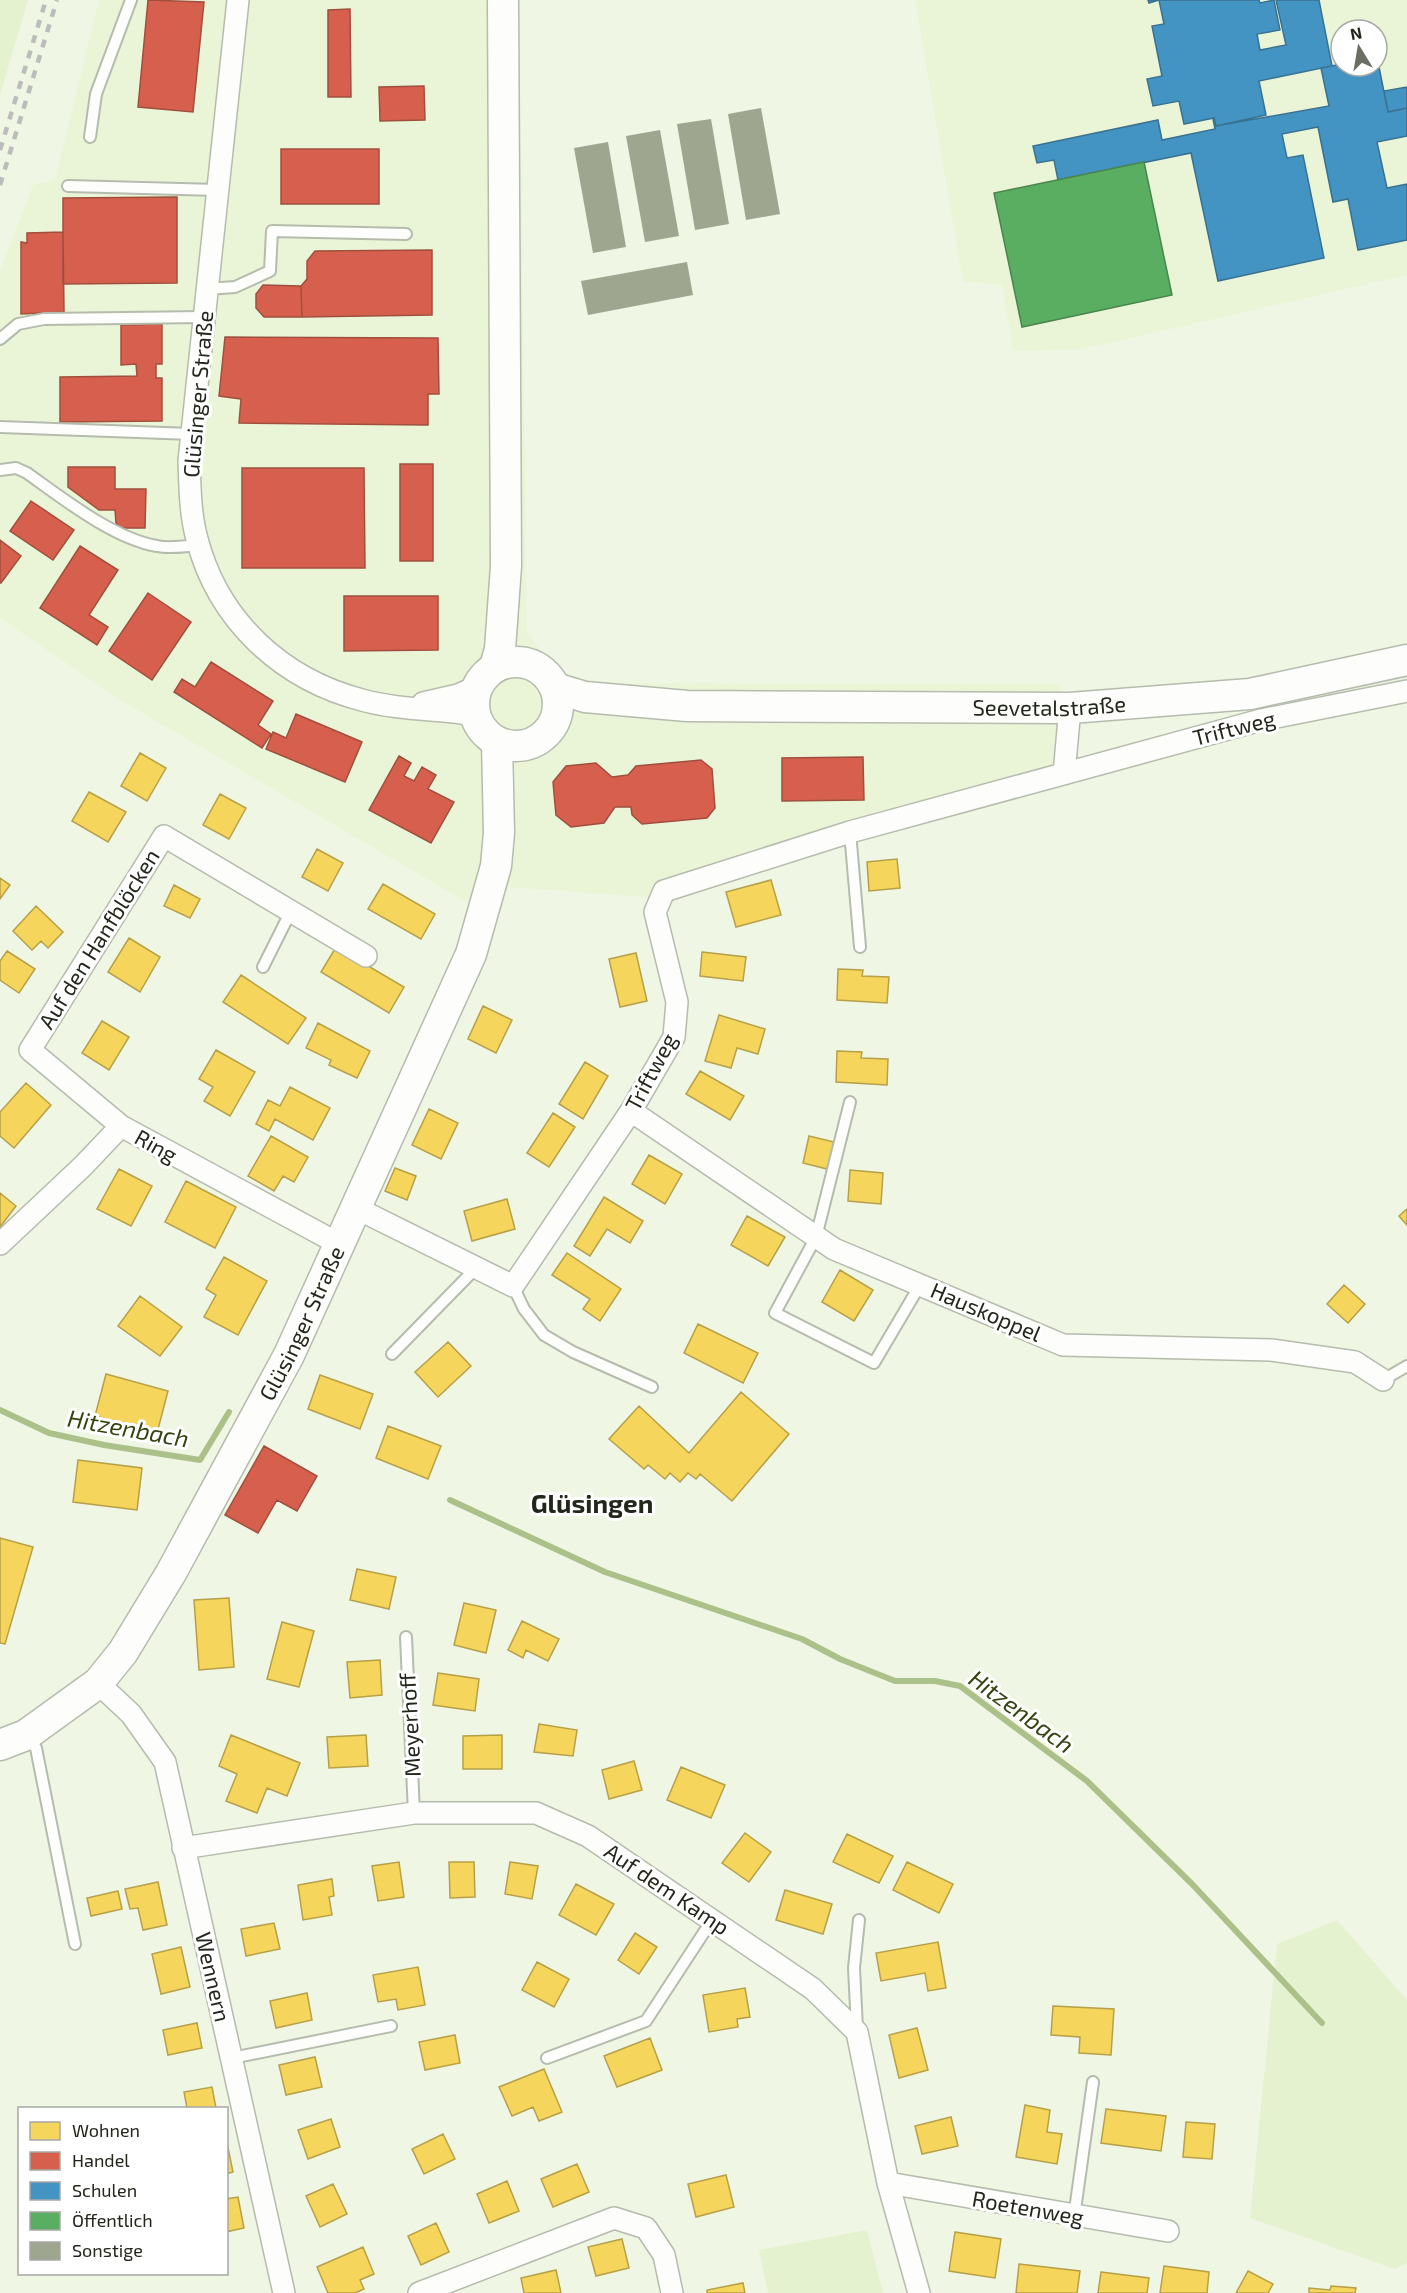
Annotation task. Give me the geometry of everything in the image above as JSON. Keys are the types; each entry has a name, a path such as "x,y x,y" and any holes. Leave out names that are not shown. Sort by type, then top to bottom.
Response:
{"main road":[{"path":"503,0 506,566 500,649 474,696 476,717 488,736 511,744 542,736 554,721 558,699 555,688 548,677 526,663 519,643 506,566"},
{"name":"Seevetalstraße","path":"555,688 585,697 687,706 1070,708 1153,704 1251,694 1407,660"},
{"name":"Glüsinger Straße","path":"486,677 516,662 526,663"},
{"name":"Seevetalstraße","path":"554,721 583,715 687,706"},
{"name":"Glüsinger Straße","path":"13,1740 98,1683 123,1652 171,1573 268,1396 358,1209 471,954 496,866 511,744"}],"street":[{"name":"Glüsinger Straße","path":"238,0 189,461 190,497 199,545 222,600 240,626 266,652 291,670 325,687 361,700 462,713 476,717"},
{"name":"Glüsinger Straße","path":"405,707 458,695 486,677"},
{"name":"Triftweg","path":"513,1286 631,1111 674,1037 677,1002 655,912 664,891 850,832 1261,720 1407,691"},
{"path":"1064,774 1070,708"},
{"name":"Auf den Hanfblöcken","path":"121,1126 30,1050 164,836 366,956"},
{"name":"Hauskoppel","path":"631,1111 834,1249 1063,1345 1271,1350 1355,1362 1383,1380"},
{"name":"Ring","path":"0,1244 83,1166 121,1126 341,1245"},
{"path":"358,1209 513,1286"},
{"name":"Wennern","path":"98,1683 131,1714 165,1762 284,2293"},
{"name":"Auf dem Kamp","path":"183,1848 414,1814 536,1813 588,1836 712,1920 813,1989 857,2032"},
{"path":"857,2032 888,2183 919,2293"},
{"name":"Roetenweg","path":"888,2183 1074,2217 1168,2231"},
{"path":"419,2293 614,2218 646,2228 664,2255 672,2293"}],"lane":[{"path":"90,137 96,94 131,0"},
{"path":"68,186 218,190"},
{"path":"207,289 235,287 270,271 272,231 406,234"},
{"path":"0,339 18,324 44,319 204,317"},
{"path":"0,427 192,434"},
{"path":"0,470 16,468 27,473 109,526 146,544 169,548 199,545"},
{"path":"850,832 860,947"},
{"path":"263,967 291,910"},
{"path":"850,1102 816,1237 775,1313 874,1363 920,1285"},
{"path":"392,1354 476,1268"},
{"path":"513,1286 524,1309 544,1335 573,1352 652,1387"},
{"path":"1383,1380 1407,1366"},
{"name":"Meyerhoff","path":"406,1637 414,1814"},
{"path":"13,1740 36,1748 75,1944"},
{"path":"547,2058 646,2021 712,1920"},
{"path":"857,2032 854,1968 859,1920"},
{"path":"232,2058 391,2026"},
{"path":"1074,2217 1094,2082"}],"shaded area":[{"path":"0,0 28,0 0,95"},
{"path":"99,0 519,0 527,632 549,662 582,683 1060,684 1056,785 917,822 670,899 509,887 501,912 468,903 122,701 0,618 0,271 33,185 55,180"},
{"path":"915,0 1407,0 1407,275 1083,349 1013,351 1002,285 963,282"},
{"path":"1337,1920 1407,2000 1407,2263 1395,2269 1250,2218 1277,1944"},
{"path":"867,2230 883,2293 768,2293 759,2250"}],"building: Wohnen":[{"path":"140,753 166,768 147,801 121,786"},
{"path":"89,792 126,812 108,842 72,821"},
{"path":"220,794 246,808 229,839 203,825"},
{"path":"317,849 343,863 328,891 302,877"},
{"path":"897,859 900,888 869,891 867,862"},
{"path":"0,878 10,885 0,899"},
{"path":"771,880 781,915 736,927 726,892"},
{"path":"383,884 435,914 421,939 368,909"},
{"path":"174,885 200,899 190,918 164,906"},
{"path":"36,906 63,932 48,948 41,941 32,950 13,931"},
{"path":"129,938 160,957 140,992 108,972"},
{"path":"336,947 404,987 389,1013 321,972"},
{"path":"7,951 35,969 19,993 0,980 0,961"},
{"path":"702,952 746,957 743,981 700,976"},
{"path":"636,953 647,1001 620,1007 609,959"},
{"path":"838,969 863,970 862,976 889,977 887,1003 837,1000"},
{"path":"241,975 306,1018 288,1044 223,1002"},
{"path":"483,1006 512,1020 496,1053 468,1039"},
{"path":"719,1015 765,1029 758,1054 737,1048 731,1068 705,1061"},
{"path":"102,1021 129,1037 109,1070 82,1053"},
{"path":"318,1023 370,1051 357,1078 329,1065 331,1060 306,1048"},
{"path":"216,1050 255,1072 230,1116 204,1101 213,1087 199,1079"},
{"path":"837,1051 862,1052 861,1058 888,1059 887,1085 836,1082"},
{"path":"585,1062 608,1076 583,1119 559,1104"},
{"path":"700,1071 744,1096 730,1120 686,1094"},
{"path":"26,1083 51,1105 14,1148 0,1136 0,1112"},
{"path":"290,1087 330,1108 313,1140 275,1119 269,1131 256,1124 268,1100 280,1106"},
{"path":"429,1109 458,1123 441,1159 412,1145"},
{"path":"553,1113 575,1127 549,1167 527,1153"},
{"path":"271,1136 308,1157 294,1182 283,1176 274,1191 248,1176"},
{"path":"809,1136 834,1142 827,1169 803,1163"},
{"path":"649,1155 682,1174 665,1204 632,1184"},
{"path":"395,1168 416,1176 407,1200 385,1191"},
{"path":"119,1169 152,1186 131,1226 97,1209"},
{"path":"850,1170 883,1173 881,1204 848,1201"},
{"path":"186,1181 236,1207 215,1248 165,1222"},
{"path":"0,1193 16,1206 0,1227"},
{"path":"604,1197 643,1221 630,1243 607,1229 590,1256 574,1246"},
{"path":"507,1199 515,1229 472,1241 464,1211"},
{"path":"1407,1209 1407,1225 1399,1216"},
{"path":"747,1216 785,1237 768,1266 731,1245"},
{"path":"567,1253 621,1289 600,1321 583,1309 590,1299 552,1275"},
{"path":"224,1257 267,1281 238,1335 204,1317 216,1295 206,1289"},
{"path":"840,1270 873,1290 854,1321 822,1302"},
{"path":"1344,1285 1365,1304 1348,1323 1327,1304"},
{"path":"140,1296 182,1327 160,1356 118,1326"},
{"path":"698,1324 758,1353 743,1383 684,1353"},
{"path":"448,1342 471,1366 438,1397 415,1372"},
{"path":"106,1374 168,1391 157,1433 95,1416"},
{"path":"320,1375 373,1394 360,1429 308,1409"},
{"path":"741,1392 789,1434 732,1501 700,1474 696,1479 688,1473 680,1482 670,1473 665,1479 648,1465 644,1469 609,1439 639,1406 689,1453"},
{"path":"388,1426 441,1446 428,1479 376,1458"},
{"path":"78,1460 142,1468 137,1510 73,1502"},
{"path":"0,1538 33,1547 5,1644 0,1643"},
{"path":"357,1569 396,1577 389,1609 350,1600"},
{"path":"229,1598 234,1667 199,1670 194,1600"},
{"path":"464,1603 496,1610 486,1653 454,1645"},
{"path":"522,1621 559,1639 548,1661 526,1650 523,1658 508,1650"},
{"path":"282,1622 314,1631 299,1687 267,1679"},
{"path":"380,1660 382,1695 350,1698 347,1662"},
{"path":"438,1673 479,1679 475,1711 433,1705"},
{"path":"539,1724 577,1730 573,1756 534,1752"},
{"path":"231,1735 300,1763 287,1796 267,1788 257,1813 226,1801 237,1774 219,1766"},
{"path":"366,1735 368,1766 329,1768 327,1737"},
{"path":"502,1735 502,1769 463,1769 463,1736"},
{"path":"634,1761 642,1790 609,1799 602,1770"},
{"path":"681,1767 725,1785 711,1818 667,1800"},
{"path":"745,1833 771,1852 749,1882 722,1863"},
{"path":"847,1834 893,1856 879,1883 833,1862"},
{"path":"399,1862 404,1897 378,1901 372,1866"},
{"path":"449,1862 474,1862 475,1897 450,1898"},
{"path":"510,1862 538,1866 532,1899 505,1894"},
{"path":"907,1862 953,1884 939,1913 893,1890"},
{"path":"332,1879 334,1896 329,1897 332,1915 303,1920 298,1885"},
{"path":"158,1882 167,1925 143,1930 138,1908 130,1909 125,1889"},
{"path":"576,1884 614,1904 596,1935 559,1915"},
{"path":"785,1890 832,1904 823,1934 776,1920"},
{"path":"118,1891 122,1909 91,1916 87,1898"},
{"path":"274,1923 280,1949 246,1956 241,1929"},
{"path":"635,1933 657,1947 639,1974 618,1960"},
{"path":"938,1942 946,1988 928,1991 925,1973 881,1981 876,1953"},
{"path":"181,1947 190,1987 161,1994 152,1954"},
{"path":"537,1962 569,1979 554,2007 522,1990"},
{"path":"418,1967 425,2005 398,2010 396,1999 378,2002 373,1975"},
{"path":"745,1988 750,2017 737,2019 738,2027 709,2032 703,1995"},
{"path":"307,1993 312,2020 276,2028 270,2001"},
{"path":"1053,2006 1114,2009 1111,2055 1079,2053 1080,2037 1051,2035"},
{"path":"197,2023 202,2048 168,2055 163,2030"},
{"path":"917,2028 928,2070 899,2078 889,2035"},
{"path":"455,2035 460,2063 425,2070 419,2042"},
{"path":"650,2038 662,2070 617,2087 604,2056"},
{"path":"315,2057 322,2087 286,2095 279,2065"},
{"path":"544,2069 562,2112 539,2121 533,2107 512,2116 499,2087"},
{"path":"212,2087 216,2107 187,2107 184,2092"},
{"path":"1025,2105 1050,2110 1047,2132 1062,2134 1057,2164 1016,2157"},
{"path":"1106,2109 1166,2116 1161,2151 1101,2143"},
{"path":"951,2117 958,2146 922,2154 915,2126"},
{"path":"331,2119 340,2147 308,2159 298,2130"},
{"path":"1186,2122 1215,2124 1212,2159 1183,2157"},
{"path":"443,2134 455,2159 424,2174 412,2149"},
{"path":"228,2148 233,2172 228,2173"},
{"path":"577,2164 589,2192 553,2207 541,2179"},
{"path":"726,2175 734,2207 696,2217 688,2184"},
{"path":"507,2181 519,2211 489,2223 477,2194"},
{"path":"333,2184 347,2214 320,2227 306,2196"},
{"path":"238,2197 244,2228 228,2232 228,2199"},
{"path":"436,2223 449,2252 421,2265 408,2236"},
{"path":"955,2232 1001,2239 995,2278 949,2271"},
{"path":"622,2239 629,2268 596,2276 588,2247"},
{"path":"363,2247 374,2274 360,2280 364,2289 355,2293 328,2293 317,2267"},
{"path":"1019,2264 1080,2271 1077,2293 1016,2293"},
{"path":"1164,2266 1209,2272 1207,2293 1160,2293"},
{"path":"556,2270 561,2293 524,2293 521,2278"},
{"path":"1248,2271 1273,2284 1268,2293 1236,2293"},
{"path":"1101,2272 1149,2278 1147,2293 1098,2293"},
{"path":"743,2283 745,2293 707,2293 707,2290"},
{"path":"1331,2286 1356,2288 1355,2293 1309,2293 1309,2288 1330,2290"}],"building: Handel":[{"path":"148,0 204,2 193,112 138,107"},
{"path":"350,9 351,97 328,97 328,10"},
{"path":"424,86 425,120 380,121 379,87"},
{"path":"281,149 379,149 379,204 281,204"},
{"path":"177,197 177,283 63,284 63,198"},
{"path":"63,232 64,312 21,314 21,242 27,243 27,233"},
{"path":"432,250 432,315 302,317 301,286 307,279 307,261 315,251"},
{"path":"263,285 301,286 302,317 264,317 256,308 256,294"},
{"path":"162,324 162,364 156,364 156,378 162,378 162,421 60,422 60,377 137,376 136,364 121,365 121,325"},
{"path":"225,337 438,338 439,394 428,394 428,425 239,423 241,399 219,396"},
{"path":"400,464 433,464 433,561 400,561"},
{"path":"68,467 115,467 115,489 146,489 145,528 120,528 116,523 115,510 99,510 68,487"},
{"path":"242,468 364,468 365,568 242,568"},
{"path":"31,501 74,530 53,560 10,531"},
{"path":"0,540 21,556 1,583 0,583"},
{"path":"80,546 118,570 89,615 108,627 97,645 40,608"},
{"path":"148,593 191,622 152,680 109,651"},
{"path":"344,596 438,596 438,650 344,651"},
{"path":"211,662 273,701 258,725 271,734 262,748 174,692 182,679 195,687"},
{"path":"296,714 362,742 345,782 266,749 273,732 286,738"},
{"path":"399,756 411,763 404,776 414,781 422,767 436,775 428,789 454,802 431,843 369,810"},
{"path":"863,757 864,800 782,801 782,758"},
{"path":"701,760 712,769 715,808 707,818 642,824 632,815 631,807 615,807 604,823 571,827 556,815 553,782 566,766 596,763 612,777 628,775 636,766"},
{"path":"264,1446 317,1476 297,1511 277,1500 258,1533 225,1515"}],"building: Schulen":[{"path":"1159,0 1259,0 1260,3 1274,0 1280,30 1257,34 1260,50 1286,45 1276,0 1319,0 1329,51 1329,67 1259,81 1266,115 1216,126 1214,118 1184,124 1179,101 1153,106 1147,79 1162,76 1152,26 1164,24"},
{"path":"1329,66 1329,78 1381,78 1388,112 1407,108 1407,136 1377,142 1387,188 1407,184 1407,240 1358,250 1348,199 1333,202 1318,127 1282,134 1287,158 1303,155 1324,258 1218,281 1191,153 1058,180 1054,160 1037,163 1033,146 1158,120 1162,140 1215,129 1213,119 1216,126 1329,106 1321,68"},
{"path":"1407,87 1407,108 1388,112 1384,91"}],"building: Öffentlich":[{"path":"1144,162 1172,295 1022,327 994,193"}],"building: Sonstige":[{"path":"761,108 780,214 746,220 728,114"},
{"path":"711,119 729,224 695,230 677,124"},
{"path":"660,130 679,236 645,242 626,136"},
{"path":"608,142 626,247 593,253 574,148"},
{"path":"687,262 693,295 588,315 581,281"}],"waterway":[{"name":"Hitzenbach","path":"0,1410 49,1433 104,1445 200,1460 229,1412"},
{"name":"Hitzenbach","path":"450,1500 605,1572 802,1639 840,1659 895,1681 935,1681 960,1686 1087,1781 1193,1885 1322,2023"}],"railway":[{"path":"0,150 46,0"},
{"path":"0,185 57,0"}],"district":[{"name":"Glüsingen","path":"592,1504"}]}
